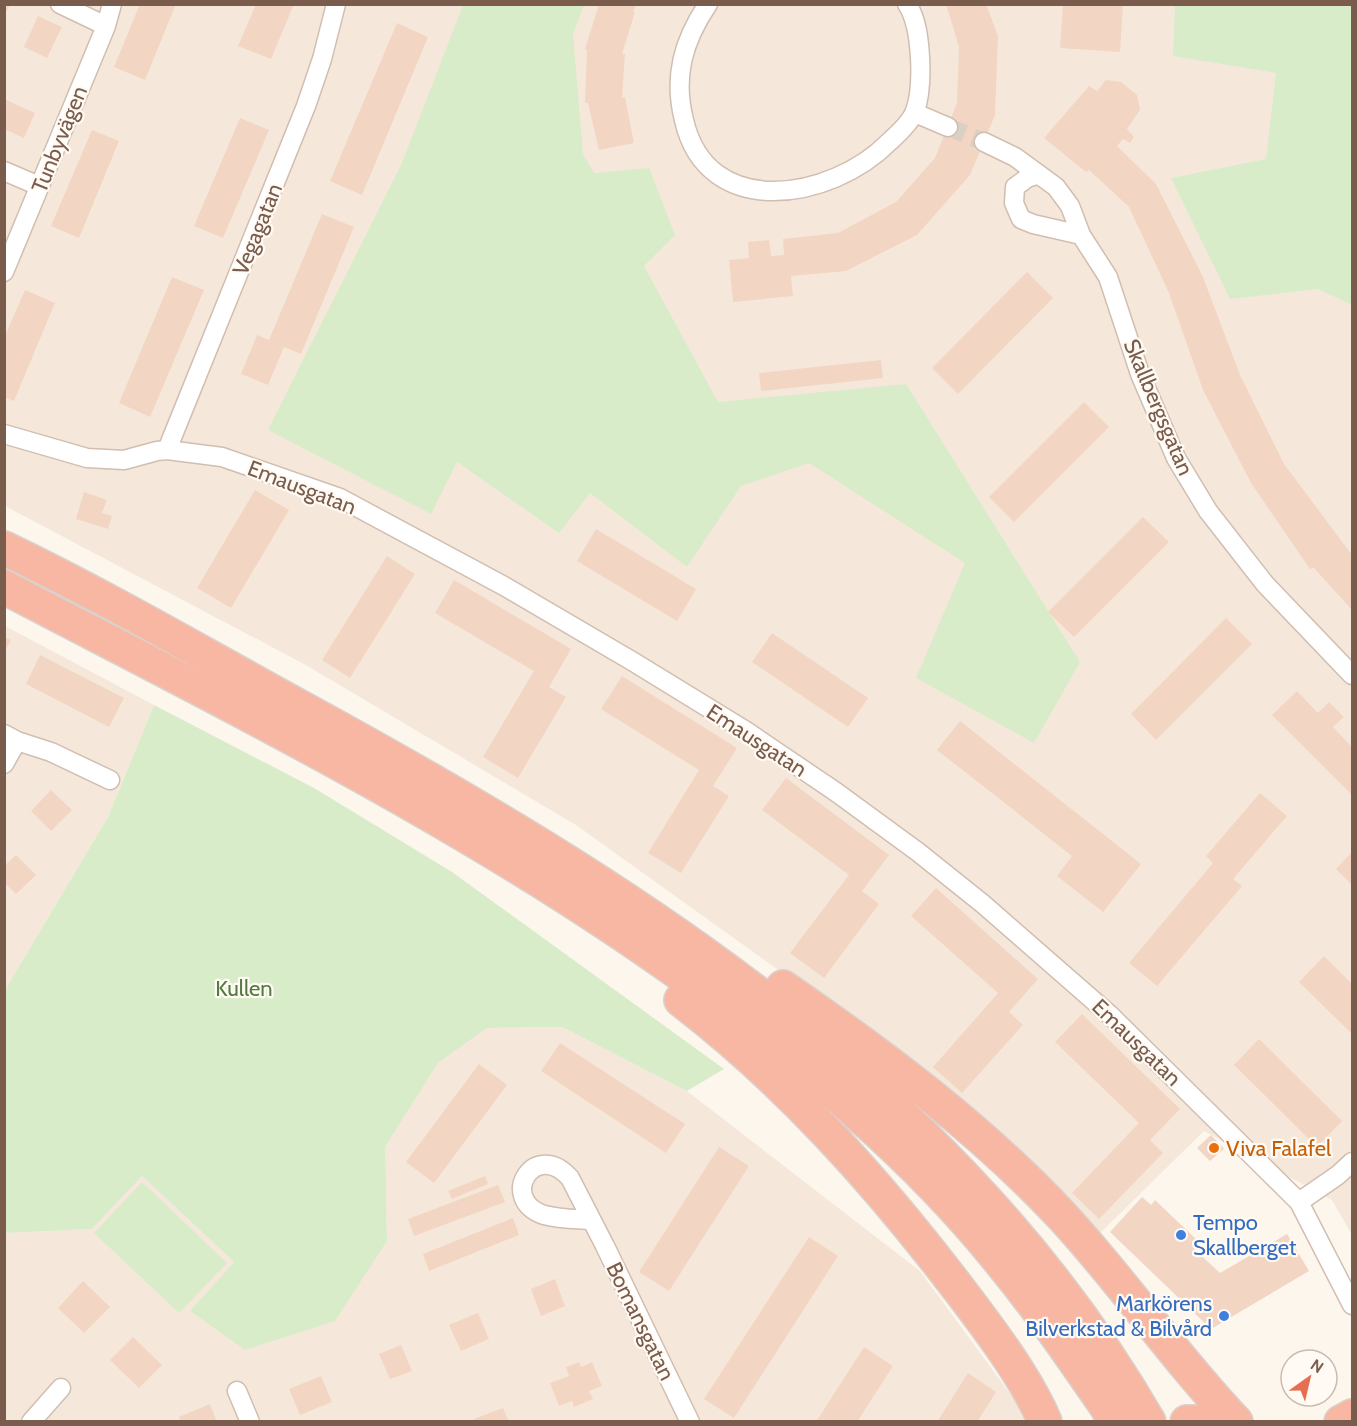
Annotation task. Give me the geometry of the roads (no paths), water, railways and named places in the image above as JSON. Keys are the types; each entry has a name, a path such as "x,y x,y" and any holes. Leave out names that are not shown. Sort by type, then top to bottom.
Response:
{"highway":[{"path":"4,548 384,752 527,836 675,933 770,1002 885,1098 995,1208 1058,1284 1118,1368 1149,1422"},
{"path":"4,587 254,717 362,776 514,865 662,961 757,1030 858,1114 910,1164 983,1241 1008,1270 1068,1350 1115,1422"},
{"path":"587,911 596,937 691,1008 752,1059 793,1098 851,1160 924,1243 972,1307 1030,1393 1045,1422"},
{"path":"675,933 699,929 833,1021 954,1112 1062,1216 1099,1257 1187,1367 1213,1421"},
{"path":"1341,1422 1353,1416"}],"street":[{"path":"60,4 106,26"},
{"name":"Tunbyvägen","path":"4,272 106,26 112,4"},
{"name":"Vegagatan","path":"167,450 306,106 322,59 336,4"},
{"path":"708,4 696,21 679,71 681,107 687,133 696,152 709,169 727,182 742,188 759,190 810,188 836,178 876,156 915,113 920,89 919,39 907,4"},
{"path":"915,113 948,127"},
{"name":"Skallbergsgatan","path":"984,142 1015,157 1056,187 1070,206 1081,235 1108,277 1140,374 1176,458 1208,511 1264,584 1353,675"},
{"path":"4,171 39,186"},
{"path":"1037,175 1027,178 1015,187 1014,203 1021,219 1081,235"},
{"name":"Emausgatan","path":"4,434 87,458 124,460 167,450 222,457 340,498 504,586 746,731 852,803 918,852 983,904 1110,1015 1299,1202 1353,1305"},
{"path":"4,764 11,738 51,752 110,780"},
{"path":"1299,1202 1353,1162"},
{"name":"Bomansgatan","path":"591,1220 690,1422"},
{"path":"31,1422 60,1388"},
{"path":"237,1391 250,1422"}],"tunnel":[{"path":"948,127 984,142"}],"place":[{"name":"Viva Falafel","path":"1214,1148"},
{"name":"Tempo Skallberget","path":"1181,1235"},
{"name":"Markörens Bilverkstad & Bilvård","path":"1224,1316"}],"park label":[{"name":"Kullen","path":"244,988"}]}
